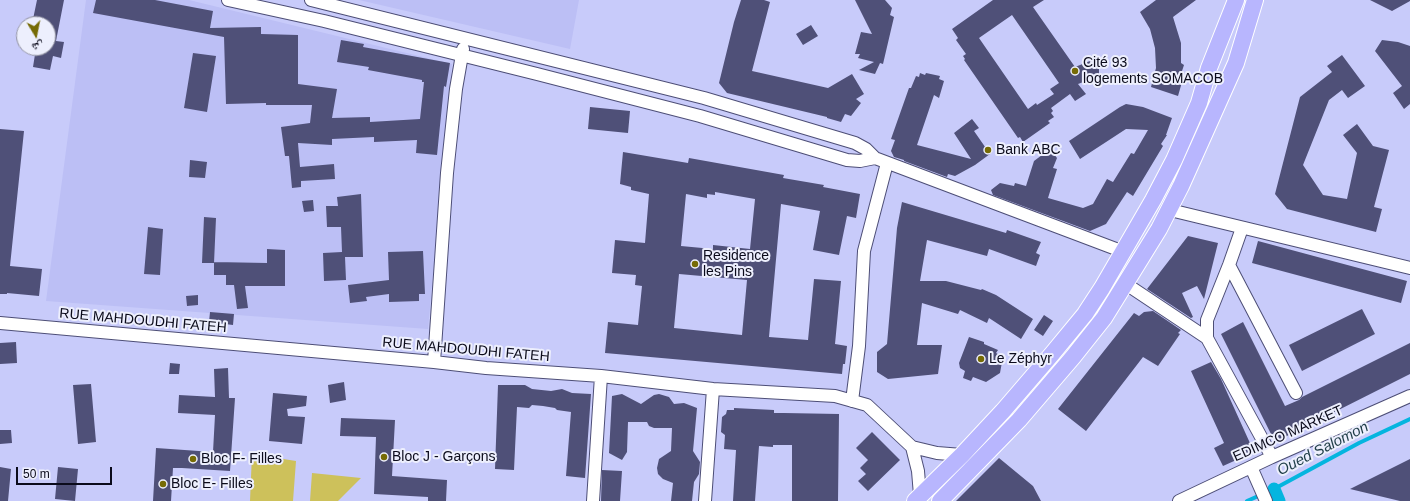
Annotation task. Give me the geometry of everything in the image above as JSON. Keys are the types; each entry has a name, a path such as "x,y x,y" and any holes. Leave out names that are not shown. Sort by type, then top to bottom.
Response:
{"main road":[{"path":"917,498 962,455 1003,411 1052,354 1084,314 1124,252 1174,160 1187,131 1199,103 1209,68 1236,0"},
{"path":"940,501 1019,420 1073,357 1104,318 1126,284 1170,210 1236,63 1255,0"}],"street":[{"path":"228,0 324,21 700,116 847,160 860,161 874,158"},
{"path":"312,0 712,101 855,143 866,149 874,158 886,163 1124,252"},
{"path":"434,362 447,173 456,89 466,38"},
{"path":"852,401 860,346 864,251 886,163"},
{"path":"1170,210 1410,268"},
{"path":"1207,338 1207,320 1242,228"},
{"path":"1229,265 1296,392"},
{"path":"1126,284 1207,338 1272,457"},
{"name":"RUE MAHDOUDHI FATEH","path":"0,323 486,368 601,376 713,390 835,396 867,405 912,447 937,453 962,455"},
{"path":"593,501 601,376"},
{"path":"705,501 713,390"},
{"name":"EDIMCO MARKET","path":"1180,501 1272,457 1410,396"},
{"path":"912,447 918,471 917,498"},
{"path":"1251,467 1266,501"}],"shaded area":[{"path":"86,0 189,0 452,64 428,329 46,301"},
{"path":"359,0 579,0 570,49"},
{"path":"252,454 296,461 293,501 250,501"},
{"path":"312,473 361,478 338,501 310,501"}],"building":[{"path":"37,0 64,0 56,41 56,16 34,16"},
{"path":"96,0 155,0 213,11 210,28 261,27 261,34 298,35 298,84 337,89 332,118 370,117 370,122 420,119 424,82 422,82 422,80 368,70 369,67 337,62 341,40 364,44 363,47 450,63 446,87 444,86 437,155 416,153 417,140 374,142 374,137 332,139 332,145 298,143 300,167 334,164 335,179 301,181 301,187 292,188 289,156 285,156 281,127 310,123 312,105 266,105 266,103 226,104 224,37 93,13"},
{"path":"741,0 764,0 770,2 752,71 828,88 852,74 864,94 856,99 861,103 851,116 845,114 841,122 827,117 727,93 719,83"},
{"path":"855,0 885,0 892,8 890,15 894,17 883,64 880,63 875,74 859,70 874,62 858,58 860,54 855,54 861,32 872,34"},
{"name":"Cité 93 logements SOMACOB","path":"993,0 1044,0 1033,7 1075,67 1090,61 1096,63 1099,68 1099,74 1097,77 1078,84 1086,94 1075,101 1070,94 1051,108 1053,111 1051,113 1054,117 1048,121 1050,123 1023,142 1020,137 1018,138 964,60 965,59 963,56 966,54 956,40 958,38 952,29","holes":["1012,15 1059,83 1050,89 1054,94 1028,109 979,38"]},
{"path":"1156,0 1196,0 1173,17 1181,43 1181,63 1184,65 1181,74 1184,75 1178,96 1151,87 1156,68 1155,48 1150,29 1140,12"},
{"path":"1370,0 1410,0 1410,1 1392,11"},
{"path":"811,25 818,36 803,45 796,34"},
{"path":"1382,40 1398,42 1410,46 1410,104 1404,109 1393,93 1402,86 1375,51"},
{"path":"56,41 64,42 61,58 53,56 56,56"},
{"path":"193,53 216,56 207,112 184,108"},
{"path":"1342,55 1365,86 1348,98 1342,90 1329,100 1303,165 1323,195 1347,199 1357,153 1343,135 1357,124 1373,146 1389,150 1374,207 1382,209 1376,232 1287,209 1275,194 1300,97 1332,72 1327,66"},
{"path":"35,56 53,56 50,70 33,67"},
{"path":"920,73 925,75 926,73 940,76 939,79 944,81 939,98 934,95 917,145 971,159 954,133 972,119 979,128 974,131 990,154 975,165 955,176 948,174 947,177 904,161 894,157 891,151 895,140 891,139 909,88 911,88 916,76 919,77"},
{"path":"1126,104 1143,107 1172,118 1167,135 1161,144 1163,146 1133,196 1127,192 1106,224 1090,231 993,195 991,190 1000,183 1014,186 1015,183 1026,186 1034,161 1050,149 1057,158 1053,168 1057,169 1048,198 1083,208 1093,204 1107,179 1113,182 1131,153 1134,154 1148,130 1126,129 1080,159 1069,141"},
{"path":"590,107 630,111 628,133 588,129"},
{"path":"0,129 24,131 10,266 42,269 39,296 7,293 0,294"},
{"name":"Residence les Pins","path":"623,152 688,163 689,158 784,175 783,178 824,185 823,187 860,194 856,218 847,216 839,255 813,250 820,211 781,204 769,337 808,340 814,279 841,281 835,344 847,346 842,374 605,353 608,322 638,325 642,286 635,285 636,275 612,273 615,240 645,243 649,194 631,190 631,187 620,184","holes":["715,192 755,199 750,249 713,245 713,249 681,246 686,194 707,198 707,194 715,195","679,274 747,280 742,335 674,328"]},
{"path":"190,160 207,162 205,178 189,177"},
{"path":"361,194 363,257 345,257 346,280 324,281 323,253 342,252 341,227 327,227 326,206 338,206 337,197"},
{"path":"313,200 314,211 304,212 302,201"},
{"path":"902,202 1006,233 1007,230 1041,242 1036,253 1040,255 1036,266 989,249 987,256 927,240 920,281 946,281 982,289 996,295 1033,319 1021,339 989,318 987,323 960,310 958,314 922,303 917,345 942,345 938,374 888,379 877,372 877,352 887,344 897,228"},
{"path":"204,217 216,218 214,263 202,263"},
{"path":"148,227 163,229 160,275 144,274"},
{"path":"1188,236 1218,243 1204,299 1197,286 1182,293 1193,317 1191,318 1147,289"},
{"path":"1258,241 1407,281 1401,303 1252,263"},
{"path":"267,249 285,250 285,286 245,286 248,308 237,309 234,285 226,285 226,275 214,275 214,262 267,263"},
{"path":"423,251 425,294 419,294 419,301 389,302 389,294 366,297 367,301 350,303 348,285 389,280 388,252"},
{"path":"198,295 198,305 187,306 186,296"},
{"path":"1362,309 1375,334 1302,371 1289,345"},
{"path":"1153,311 1181,330 1178,333 1180,334 1158,366 1143,357 1086,431 1058,409 1134,313 1139,316 1144,312"},
{"path":"210,312 234,314 233,325 209,322"},
{"path":"1044,315 1053,321 1043,336 1034,330"},
{"path":"1243,322 1285,406 1410,343 1410,374 1275,442 1221,334"},
{"name":"Le Zéphyr","path":"969,337 984,342 984,344 998,350 996,353 1001,356 1002,362 1000,373 986,382 973,377 971,381 963,378 965,371 960,368 959,363"},
{"path":"16,342 17,363 0,364 0,343"},
{"path":"1211,362 1221,379 1254,452 1223,466 1214,448 1224,443 1191,371"},
{"path":"170,363 180,364 179,374 169,374"},
{"path":"228,368 229,398 235,398 230,471 173,468 171,501 153,501 156,448 213,452 215,415 178,413 179,395 215,397 214,369"},
{"path":"344,382 346,400 330,403 328,385"},
{"path":"91,384 96,442 78,444 73,385"},
{"path":"498,385 525,385 532,389 551,391 562,389 572,393 591,394 585,478 566,476 571,412 543,406 532,405 529,408 517,407 514,470 495,469"},
{"path":"273,393 307,396 306,406 287,409 288,416 305,417 302,444 269,441"},
{"path":"622,394 641,404 654,395 659,394 669,397 674,404 684,403 697,408 693,451 700,462 699,474 694,482 692,501 671,501 673,483 663,479 658,474 657,468 659,459 671,451 672,428 654,428 649,426 647,422 628,422 627,452 622,460 609,453 612,396"},
{"path":"734,408 774,410 774,413 839,414 838,501 792,501 792,445 773,445 773,447 759,446 755,501 733,501 736,450 724,449 725,435 721,432 722,417 726,414 727,410 734,410"},
{"path":"341,418 395,420 392,476 447,480 446,501 428,501 428,497 374,494 376,437 340,436"},
{"path":"0,430 11,430 12,443 0,444"},
{"path":"872,432 900,460 868,491 858,481 866,474 860,468 868,460 856,448"},
{"path":"999,458 1033,486 1041,501 956,501"},
{"path":"1410,459 1410,501 1400,501 1350,489"},
{"path":"0,467 11,469 8,501 0,501"},
{"path":"58,467 78,469 75,501 55,499"},
{"path":"602,470 622,471 620,501 601,501"}],"waterway":[{"name":"Oued Salomon","path":"1247,501 1274,489 1359,443 1410,419"},
{"path":"1274,489 1279,501"}],"place":[{"name":"Cité 93 logements SOMACOB","path":"1075,71"},
{"name":"Bank ABC","path":"988,150"},
{"name":"Residence les Pins","path":"695,264"},
{"name":"Le Zéphyr","path":"981,359"},
{"name":"Bloc J - Garçons","path":"384,457"},
{"name":"Bloc F- Filles","path":"193,459"},
{"name":"Bloc E- Filles","path":"163,484"}]}
